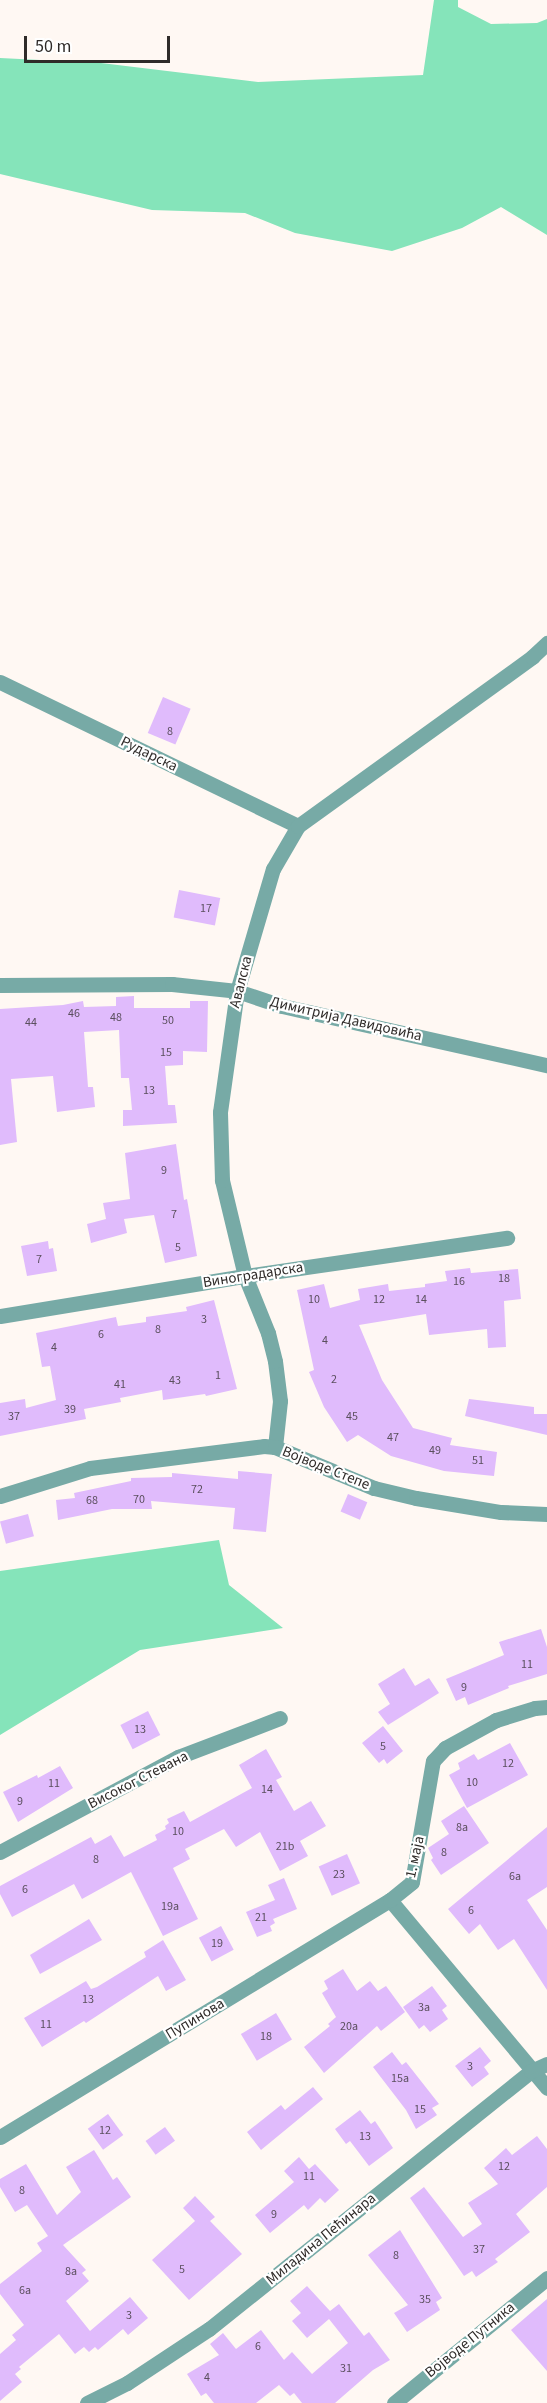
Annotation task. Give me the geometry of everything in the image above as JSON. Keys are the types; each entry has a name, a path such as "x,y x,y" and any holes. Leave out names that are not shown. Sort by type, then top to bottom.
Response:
{"street":[{"name":"Авалска","path":"275,1447 280,1401 275,1361 268,1333 245,1276 222,1180 220,1112 237,991 273,869 298,826 532,657 547,642"},
{"name":"Рударска","path":"0,682 298,826"},
{"name":"Димитрија Давидовића","path":"0,985 172,984 237,991 282,1006 547,1065"},
{"name":"Виноградарска","path":"0,1316 245,1276 507,1238"},
{"name":"Војводе Степе","path":"0,1496 90,1468 245,1446 275,1447 384,1490 501,1512 547,1514"},
{"name":"1. маја","path":"390,1900 412,1882 433,1761 445,1748 496,1720 535,1708 547,1707"},
{"name":"Високог Стевана","path":"0,1852 178,1757 280,1718"},
{"path":"390,1900 547,2088"},
{"name":"Пупинова","path":"0,2137 390,1900"},
{"name":"Миладина Пећинара","path":"87,2403 127,2383 209,2329 531,2071 547,2064"},
{"name":"Војводе Путника","path":"394,2403 547,2278"}],"green space":[{"path":"434,0 458,0 458,7 491,24 537,23 547,19 547,235 501,207 462,228 392,251 295,233 245,213 152,210 0,174 0,58 101,63 258,82 423,75"},
{"path":"219,1540 229,1585 283,1628 140,1650 0,1735 0,1571"}],"building":[{"path":"163,697 191,709 175,745 148,733"},
{"path":"179,890 220,898 215,925 174,917"},
{"path":"134,996 134,1008 190,1008 190,1001 208,1001 207,1052 183,1051 183,1065 165,1066 168,1105 175,1105 177,1123 123,1126 123,1110 132,1110 129,1078 121,1078 119,1030 84,1032 88,1087 93,1087 95,1107 57,1112 53,1076 11,1079 17,1142 0,1145 0,1009 63,1005 83,1001 84,1007 116,1006 116,997"},
{"path":"176,1144 184,1200 187,1199 197,1256 165,1263 154,1215 124,1219 127,1233 91,1243 87,1224 106,1219 103,1203 130,1199 125,1153"},
{"path":"48,1241 49,1249 53,1248 57,1271 27,1276 21,1246"},
{"path":"470,1268 471,1273 518,1269 521,1299 504,1301 506,1347 488,1348 487,1329 429,1335 426,1314 359,1325 382,1380 413,1428 452,1438 450,1445 497,1452 494,1476 444,1471 391,1456 358,1435 347,1442 324,1407 309,1372 314,1370 297,1290 324,1284 330,1308 360,1300 358,1289 388,1284 389,1291 425,1287 425,1284 447,1281 445,1271"},
{"path":"214,1300 237,1389 206,1396 205,1394 163,1400 162,1390 120,1398 121,1402 84,1409 86,1419 0,1436 0,1403 25,1399 26,1408 56,1400 50,1366 42,1367 36,1333 116,1317 118,1326 146,1322 146,1317 187,1311 186,1307"},
{"path":"469,1399 534,1407 534,1414 547,1414 547,1435 465,1416"},
{"path":"238,1471 272,1474 266,1532 233,1529 235,1508 151,1501 152,1509 112,1509 58,1520 56,1500 75,1498 74,1493 131,1481 131,1478 172,1477 172,1473 238,1479"},
{"path":"348,1494 367,1502 360,1520 341,1511"},
{"path":"28,1514 34,1536 6,1544 0,1522"},
{"path":"541,1629 547,1647 547,1674 508,1686 509,1688 468,1705 465,1697 456,1701 446,1679 504,1655 499,1642"},
{"path":"404,1668 415,1686 429,1678 439,1693 388,1725 378,1712 390,1704 378,1684"},
{"path":"148,1711 160,1735 133,1749 120,1725"},
{"path":"383,1726 403,1751 387,1764 384,1759 379,1763 362,1743"},
{"path":"510,1743 528,1775 467,1808 449,1775 460,1769 458,1763 474,1754 478,1760"},
{"path":"266,1749 282,1777 276,1780 294,1811 311,1801 326,1826 300,1841 308,1856 280,1871 260,1832 236,1847 224,1829 185,1849 190,1859 173,1868 198,1919 163,1936 131,1872 82,1899 74,1884 12,1917 0,1894 0,1886 91,1837 95,1844 111,1835 124,1857 157,1840 155,1835 166,1829 165,1826 169,1823 167,1819 184,1811 190,1822 252,1788 239,1765"},
{"path":"60,1766 73,1788 18,1822 3,1792"},
{"path":"464,1806 489,1843 441,1875 431,1860 433,1858 428,1848 449,1834 441,1821"},
{"path":"547,1827 547,1887 527,1900 547,1930 547,1990 514,1939 498,1950 480,1924 469,1934 448,1909"},
{"path":"347,1854 360,1883 332,1896 319,1867"},
{"path":"284,1878 297,1909 273,1919 275,1923 270,1926 272,1931 257,1937 246,1912 275,1900 268,1885"},
{"path":"89,1919 102,1940 40,1974 30,1955"},
{"path":"221,1926 234,1950 212,1962 199,1938"},
{"path":"163,1940 186,1980 166,1991 158,1976 86,2023 84,2021 42,2047 24,2018 86,1981 91,1989 97,1987 146,1957 144,1952"},
{"path":"343,1969 357,1991 370,1981 378,1991 386,1986 405,2012 381,2031 377,2026 324,2073 304,2047 330,2026 328,2024 336,2017 322,1993 328,1989 324,1981"},
{"path":"432,1986 447,2006 442,2010 448,2019 430,2032 424,2025 419,2029 403,2007"},
{"path":"276,2013 292,2040 257,2061 241,2034"},
{"path":"480,2047 491,2061 484,2067 489,2074 472,2087 455,2066"},
{"path":"392,2052 402,2065 406,2062 439,2104 432,2108 437,2115 416,2129 406,2110 373,2067"},
{"path":"313,2087 323,2099 261,2150 247,2132 281,2105 285,2110"},
{"path":"360,2110 371,2124 375,2121 393,2148 369,2166 350,2141 346,2144 335,2129"},
{"path":"108,2114 123,2135 103,2150 88,2129"},
{"path":"165,2127 175,2141 156,2155 146,2141"},
{"path":"537,2136 547,2149 547,2187 516,2214 530,2232 495,2259 498,2262 476,2277 472,2271 464,2276 410,2198 424,2187 463,2237 482,2224 468,2203 498,2184 484,2168 506,2148 512,2155"},
{"path":"94,2150 113,2180 117,2177 131,2197 63,2245 86,2270 82,2273 89,2281 66,2301 90,2331 130,2297 148,2318 128,2335 123,2329 98,2350 95,2347 89,2352 84,2347 75,2354 59,2334 19,2367 21,2369 15,2374 22,2382 0,2401 0,2354 16,2340 12,2335 24,2325 0,2294 0,2284 42,2251 37,2243 48,2236 27,2205 15,2212 0,2187 0,2179 26,2164 57,2215 81,2192 66,2167"},
{"path":"299,2157 309,2169 315,2164 339,2190 325,2203 320,2198 308,2210 304,2205 270,2233 255,2215 294,2182 284,2171"},
{"path":"195,2196 215,2217 210,2221 242,2254 189,2300 152,2260 195,2221 183,2208"},
{"path":"400,2230 442,2298 436,2302 440,2310 407,2332 394,2313 408,2305 368,2255"},
{"path":"307,2286 330,2311 339,2304 364,2336 369,2332 390,2360 373,2370 335,2403 302,2403 294,2393 290,2396 279,2385 256,2403 214,2403 206,2393 201,2396 187,2374 219,2355 210,2344 223,2333 236,2349 261,2330 284,2360 292,2352 312,2374 348,2343 329,2319 307,2338 292,2321 301,2313 290,2301"},
{"path":"547,2299 547,2371 511,2330"}]}
